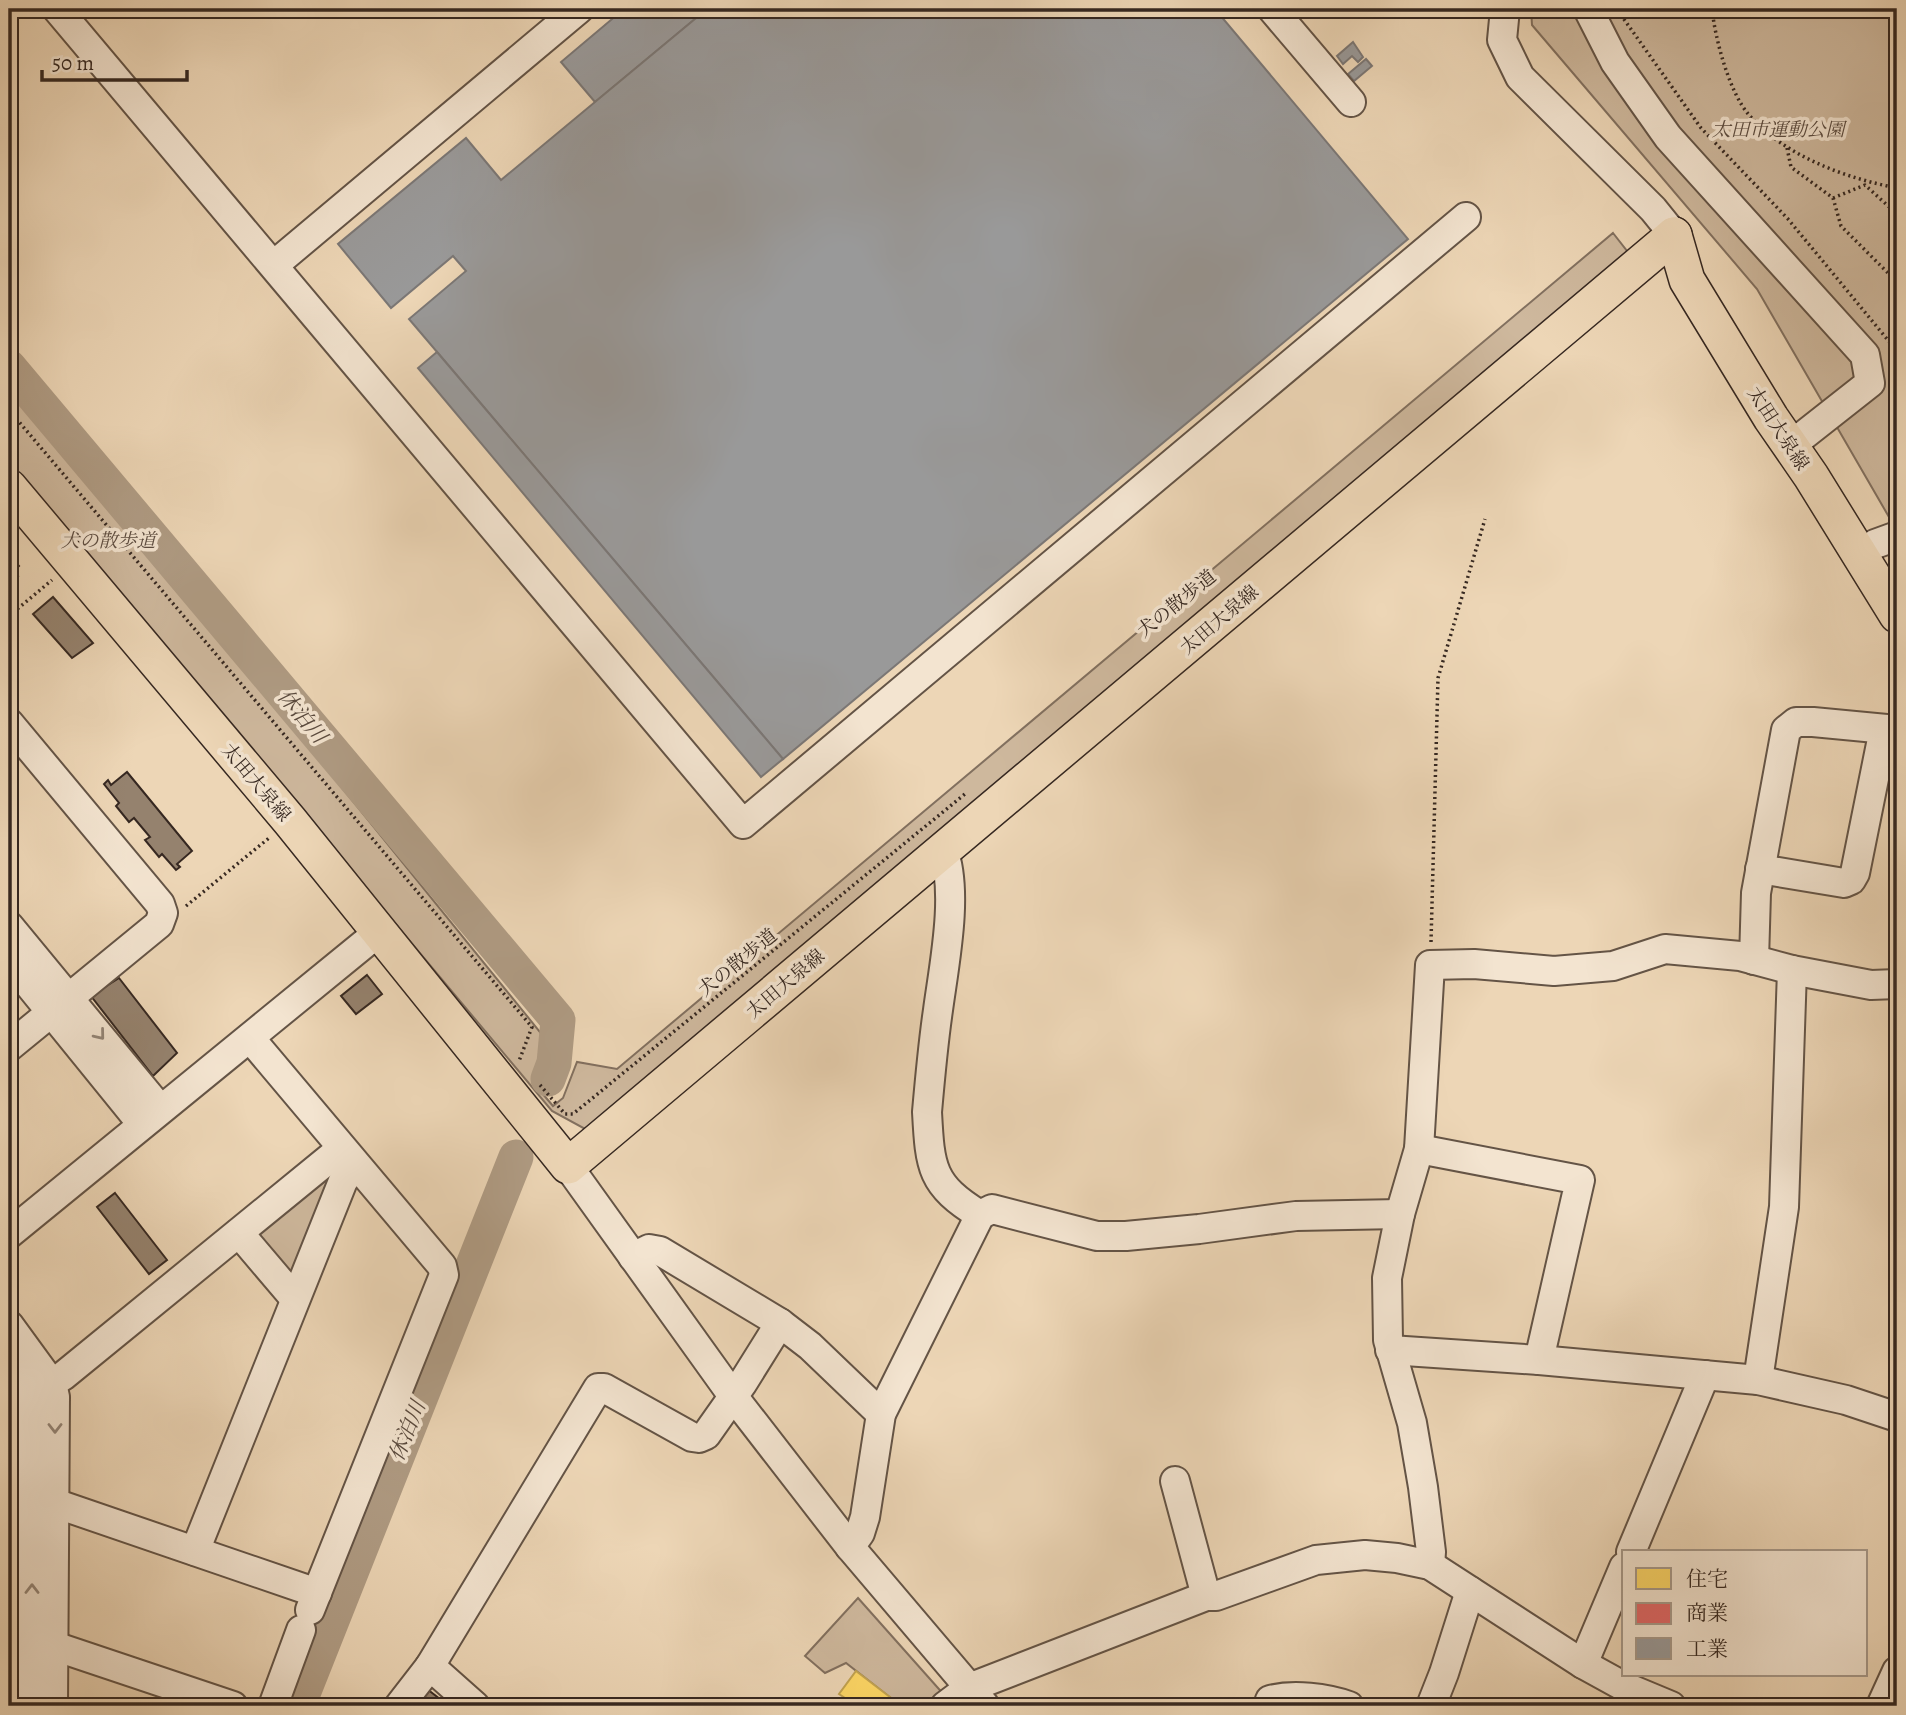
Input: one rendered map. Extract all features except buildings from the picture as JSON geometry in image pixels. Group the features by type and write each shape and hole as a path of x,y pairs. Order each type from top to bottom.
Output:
{"main road":[{"name":"太田大泉線","path":"9,488 380,931 568,1166 1674,235 1706,268 1799,439 1877,545 1897,579"},
{"name":"太田大泉線","path":"1877,545 1897,615"}],"street":[{"path":"57,9 743,824 1466,217"},
{"path":"274,265 579,9"},
{"path":"1272,9 1351,102"},
{"path":"1505,9 1502,40 1520,77 1653,209 1674,235"},
{"path":"1588,9 1615,62 1668,137 1865,355 1870,383 1799,439"},
{"path":"1754,960 1756,893 1760,869 1786,730 1796,722 1890,729 1855,873 1851,880 1844,883 1760,869"},
{"path":"9,723 160,904 162,917 159,925 9,1047"},
{"path":"943,850 948,863 950,883 947,938 927,1112 928,1140 933,1167 943,1185 956,1200 980,1215"},
{"path":"9,926 62,1005 151,1116"},
{"path":"9,1234 380,931"},
{"path":"1430,1565 1425,1500 1412,1423 1388,1340 1387,1278 1400,1214 1419,1149 1430,965 1474,964 1554,971 1613,966 1665,948 1740,956 1791,970 1871,985 1897,984"},
{"path":"9,960 62,1005"},
{"path":"1758,1380 1784,1207 1791,970"},
{"path":"250,1038 442,1266 444,1275 273,1706"},
{"path":"1419,1149 1580,1180 1539,1360"},
{"path":"42,1390 239,1233 348,1157"},
{"path":"195,1551 343,1181 348,1157"},
{"path":"568,1166 733,1396 849,1546 977,1697"},
{"path":"849,1546 860,1533 865,1517 881,1414 980,1215 992,1209 1097,1236 1126,1236 1296,1216 1400,1214"},
{"path":"239,1233 295,1299"},
{"path":"633,1257 649,1249 660,1251 780,1323 810,1346 881,1414"},
{"path":"399,1706 430,1665 598,1388 604,1388 692,1437 699,1438 706,1435 780,1323"},
{"path":"9,1325 42,1390"},
{"path":"1390,1350 1539,1360 1758,1380 1846,1400 1897,1417"},
{"path":"9,1365 24,1383 55,1397 32,1505 43,1644 53,1706"},
{"path":"1631,1550 1705,1375"},
{"path":"1175,1481 1206,1596"},
{"path":"32,1505 195,1551 309,1611"},
{"path":"945,1706 977,1697 1206,1596 1216,1596 1316,1560 1365,1555 1430,1565 1583,1664 1644,1696 1671,1706"},
{"path":"1583,1664 1622,1572"},
{"path":"1431,1706 1470,1591"},
{"path":"43,1644 217,1704"},
{"path":"32,1706 43,1644"},
{"path":"430,1665 475,1706"},
{"path":"1881,1706 1896,1677"},
{"path":"1268,1706 1270,1700 1281,1697 1333,1701 1349,1706"}],"path":[{"path":"1622,9 1621,15 1701,128 1788,219 1897,351"},
{"path":"1712,9 1714,27 1729,79 1748,114 1787,147 1839,172 1897,188"},
{"path":"1787,147 1791,167 1833,198 1841,226 1897,282"},
{"path":"1833,198 1865,186 1897,214"},
{"path":"9,411 532,1027 519,1062"},
{"path":"1430,965 1438,678 1486,519"},
{"path":"9,616 55,578"},
{"name":"犬の散歩道","path":"537,1082 565,1114 573,1114 974,787"},
{"path":"162,917 181,910 274,834"}],"green space":[{"name":"太田市運動公園","path":"1531,9 1897,9 1897,515 1889,517 1757,289 1532,25"},
{"name":"犬の散歩道","path":"1613,233 1631,256 587,1130 552,1111 9,462 9,384 125,520 544,1037 543,1059 536,1086 553,1106 563,1098 577,1062 617,1069"},
{"path":"333,1167 337,1171 289,1279 255,1239 257,1231"},
{"path":"858,1598 946,1697 936,1706 901,1706 846,1663 825,1673 805,1656"}],"waterway":[{"name":"休泊川","path":"9,367 558,1020 554,1063 548,1079"},
{"name":"休泊川","path":"298,1706 516,1157"}]}
